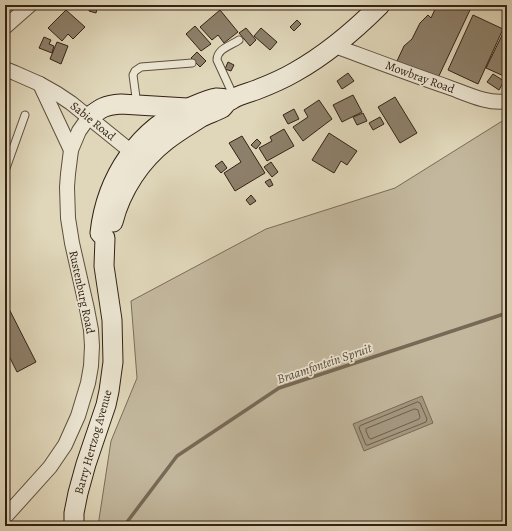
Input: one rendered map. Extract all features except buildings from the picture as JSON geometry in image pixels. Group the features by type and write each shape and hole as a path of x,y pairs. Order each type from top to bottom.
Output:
{"main road":[{"name":"Barry Hertzog Avenue","path":"74,526 74,514 78,493 86,464 106,406 112,369 113,336 104,266 105,238 100,233 106,201 115,180 138,157 155,150 168,139 200,118 222,107 232,99 259,89 296,72 335,46 380,5"},
{"name":"Barry Hertzog Avenue","path":"138,157 145,138 166,120 187,108 217,98 232,99"},
{"path":"89,117 106,106 121,104 187,108"}],"street":[{"path":"5,27 30,5"},
{"name":"Mowbray Road","path":"335,46 415,76 475,96 491,101 507,101"},
{"name":"Sabie Road","path":"5,69 40,84 56,93 89,117 138,157"},
{"name":"Sabie Road","path":"40,84 72,150"},
{"name":"Rustenburg Road","path":"5,517 50,467 65,445 78,416 88,383 91,366 91,330 68,218 68,174 72,150 79,131 89,117"}],"lane":[{"path":"232,99 217,60 217,55 220,51 239,40"},
{"path":"137,105 133,75 135,71 141,67 192,63"},
{"path":"5,171 25,115"}],"shaded area":[{"path":"507,118 507,526 98,526 111,441 137,378 131,301 266,229 395,188"}],"water":[{"path":"422,396 433,423 364,451 353,424"}],"waterway":[{"name":"Braamfontein Spruit","path":"124,526 177,456 279,388 507,313"}]}
